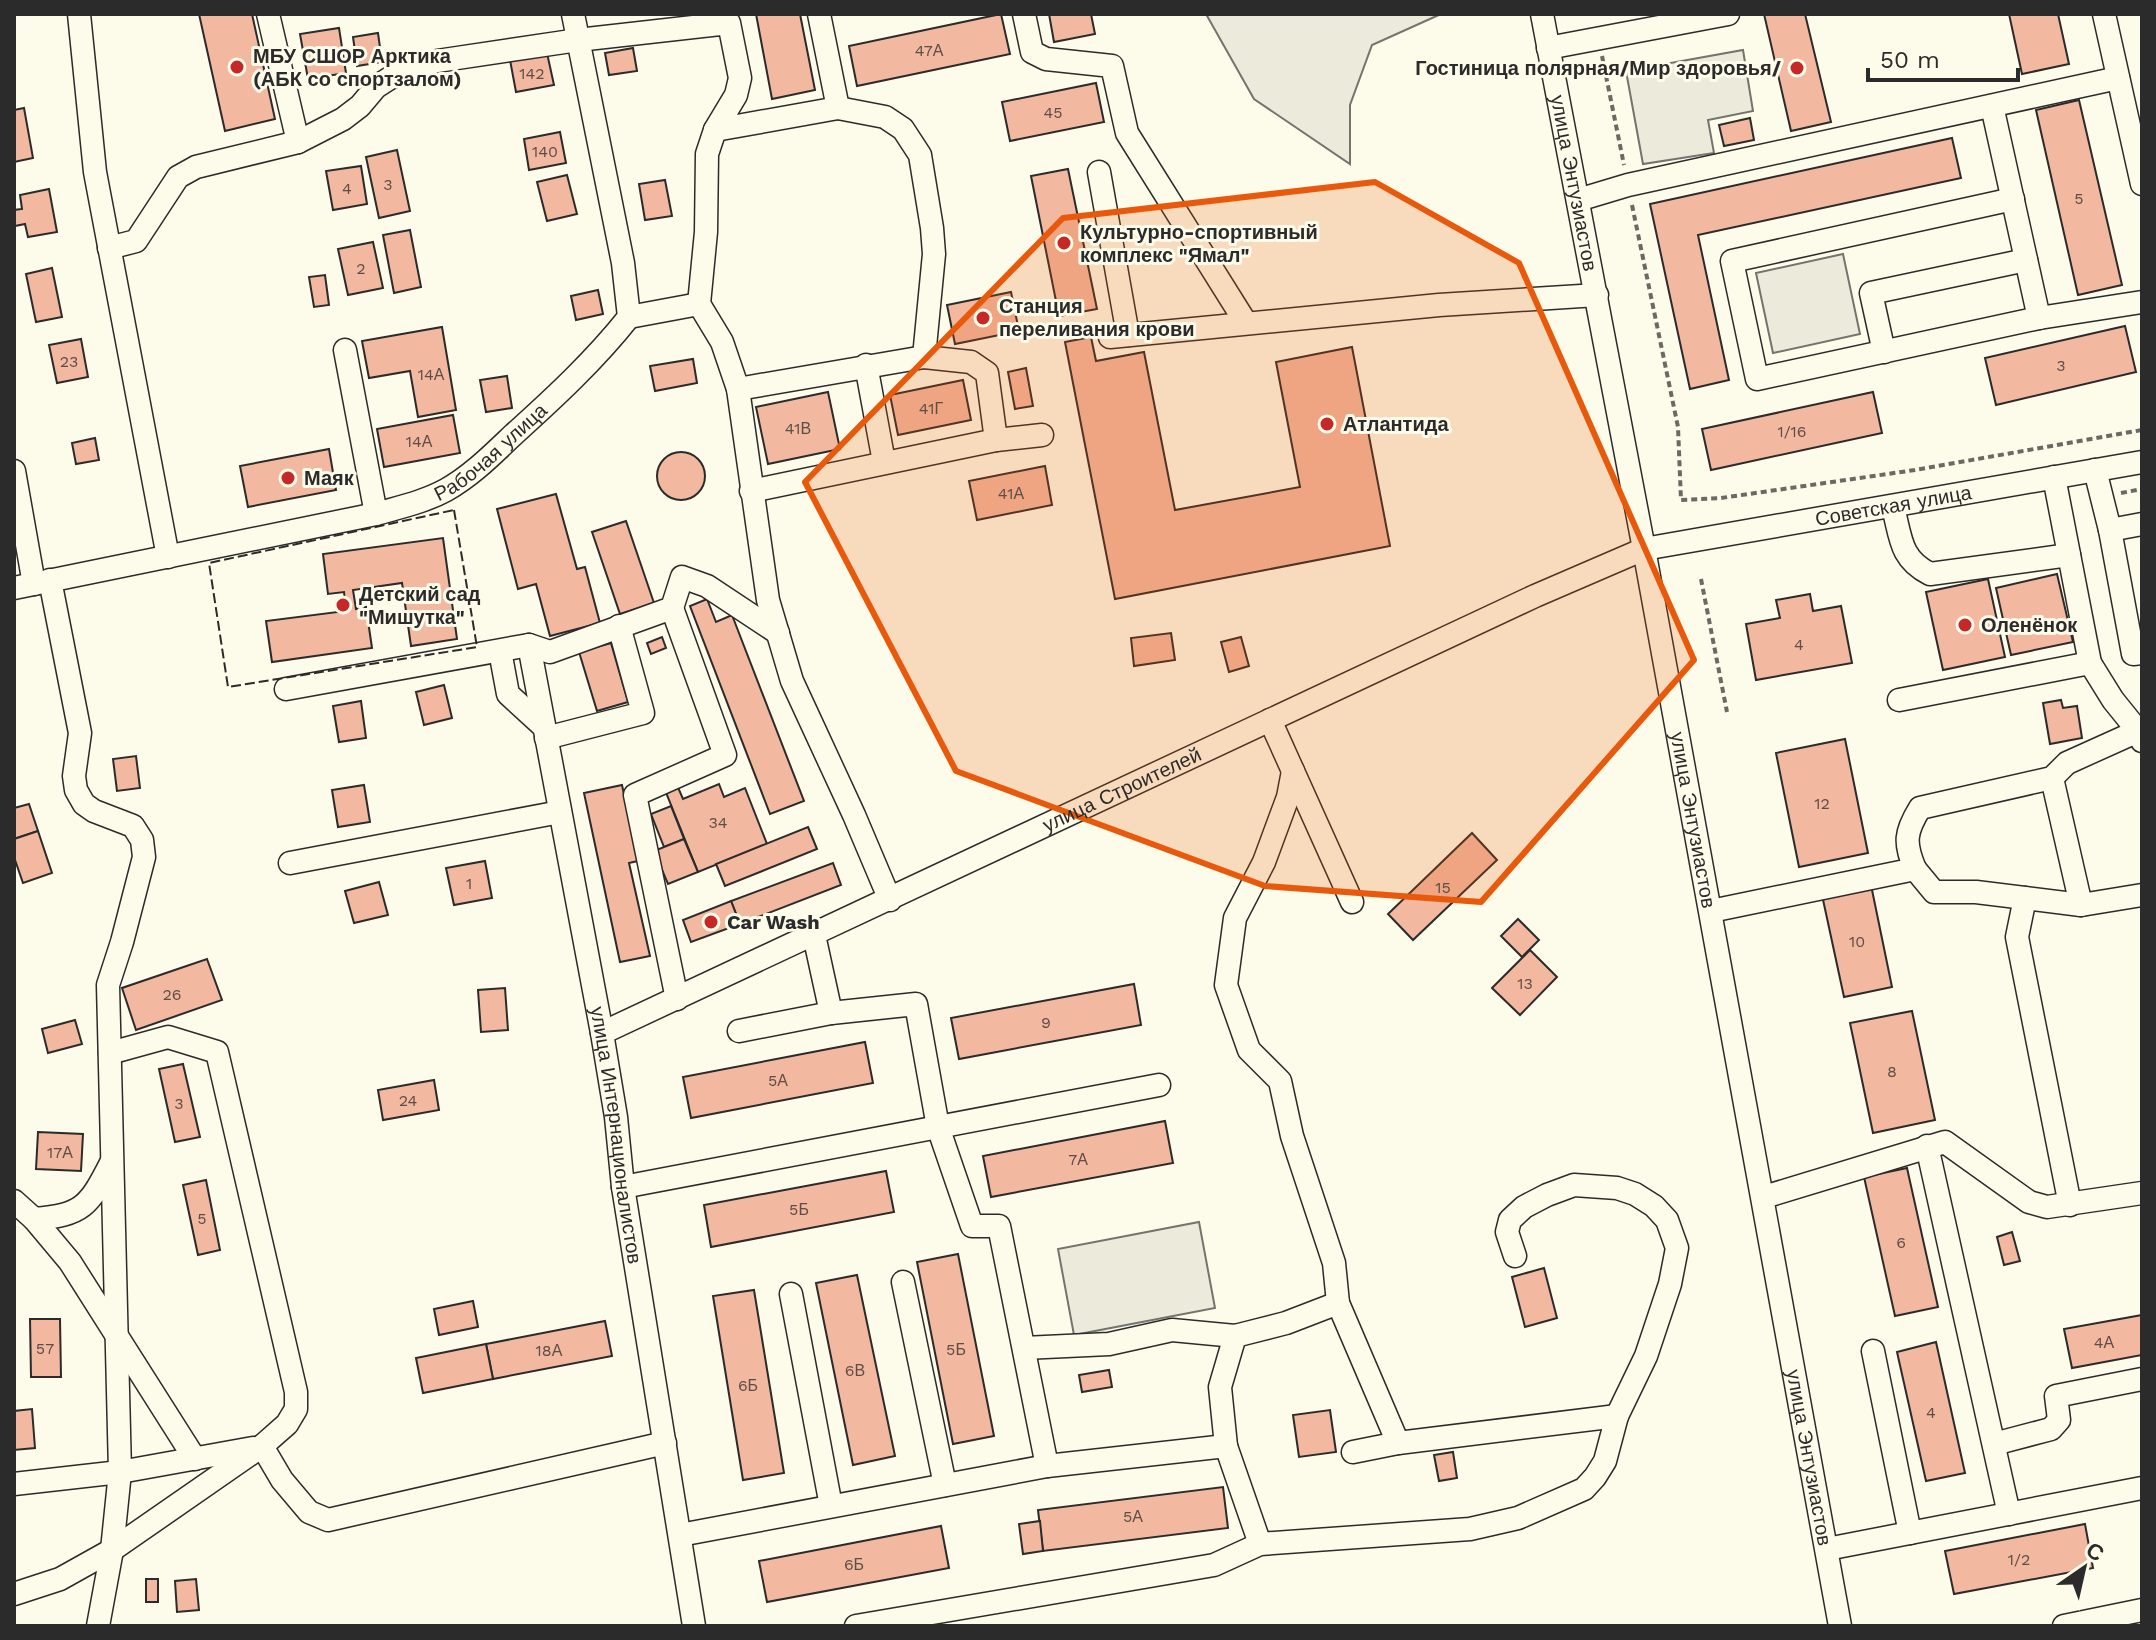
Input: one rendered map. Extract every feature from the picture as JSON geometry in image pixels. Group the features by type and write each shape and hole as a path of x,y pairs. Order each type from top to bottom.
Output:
{"street":[{"path":"79,14 95,172 168,557"},
{"path":"268,14 298,142"},
{"path":"573,14 623,263 629,317 699,304"},
{"path":"819,14 838,108"},
{"path":"1024,14 1032,52 1046,59 1112,66 1127,133 1246,323"},
{"name":"улица Энтузиастов","path":"1542,14 1764,1197 1840,1626"},
{"path":"1548,48 1728,14"},
{"path":"2104,14 2118,78 2138,146 2142,184"},
{"path":"109,248 136,241 178,177 196,167 298,142 343,119 360,106 376,87 390,78 437,61 578,40 729,23 740,78 736,95 715,130 707,154 706,232 699,304 722,342 738,389 768,600 792,681 890,900"},
{"path":"1578,200 1628,185 2118,78"},
{"path":"1992,106 2039,318"},
{"path":"715,130 838,108 885,117 903,129 920,155 934,254 924,357"},
{"path":"1099,172 1119,336 1439,305 1597,295"},
{"path":"2013,199 1732,261 1757,379 2039,318 2142,302"},
{"path":"1884,352 1871,293 2026,260"},
{"name":"Рабочая улица","path":"33,584 376,514 422,501 447,490 470,475 552,400 612,339 629,317"},
{"path":"345,350 376,514"},
{"path":"738,389 924,357 971,362 987,373 996,440"},
{"path":"866,365 884,462"},
{"path":"751,491 996,440 1042,435"},
{"name":"Советская улица","path":"1644,549 2142,462"},
{"path":"2095,470 2110,530 2133,654 2142,653"},
{"path":"14,471 33,584 80,733 74,776 76,790 84,804 133,826 142,840 144,857 108,985 120,1472 112,1550 98,1626"},
{"path":"2054,477 2090,663 2140,736 2067,763 2052,778 1920,808 1908,827 1908,853 1915,869 1934,892 1976,892 2081,905 2142,895"},
{"path":"1893,507 1905,554 1915,567 1930,574 2069,555"},
{"path":"2110,530 2142,524"},
{"name":"улица Строителей","path":"602,1033 1547,590 1644,549"},
{"path":"677,999 635,795 725,755 672,608 682,577 707,586 778,633"},
{"path":"286,689 529,645 550,652 672,608"},
{"path":"500,651 508,694 545,733 643,713 619,626"},
{"name":"улица Интернационалистов","path":"529,645 602,1033 623,1187 694,1626"},
{"path":"1899,700 2090,663"},
{"path":"1270,720 1352,902"},
{"path":"1293,771 1288,797 1264,862 1235,918 1226,985 1249,1050 1280,1081 1292,1136 1334,1263 1338,1303 1398,1443"},
{"path":"2052,778 2081,905"},
{"path":"290,863 560,812"},
{"path":"1711,911 1915,869"},
{"path":"2025,898 2017,937 2070,1205"},
{"path":"814,935 831,1013"},
{"path":"739,1031 831,1013 916,1004 938,1127 972,1226 999,1226 1047,1466"},
{"path":"14,1594 60,1579 112,1550 262,1446 287,1424 296,1409 296,1392 217,1052 168,1037 110,1053"},
{"path":"623,1187 1159,1085"},
{"path":"1764,1197 1945,1142 2029,1202 2047,1207 2142,1193"},
{"path":"1927,1146 2009,1514"},
{"path":"34,1219 65,1216 79,1210 95,1194 114,1158"},
{"path":"856,1626 1214,1565 1260,1544 1470,1529 1518,1518 1584,1489 1605,1461 1617,1416 1646,1356 1670,1284 1677,1248 1667,1220 1654,1206 1635,1194 1617,1188 1574,1185 1524,1207 1510,1220 1507,1232 1515,1256"},
{"path":"14,1201 34,1219 70,1262 195,1459"},
{"path":"903,1282 945,1485"},
{"path":"791,1294 831,1506"},
{"path":"1024,1348 1109,1344 1172,1330 1235,1336 1286,1323 1338,1303"},
{"path":"1235,1336 1220,1387 1226,1446 1260,1544"},
{"path":"1873,1351 1910,1533"},
{"path":"1994,1444 2051,1429 2059,1420 2056,1396 2142,1379"},
{"path":"1353,1452 1398,1443 1617,1416"},
{"path":"262,1446 282,1480 309,1512 328,1520 665,1443"},
{"path":"14,1484 120,1472 262,1446"},
{"path":"680,1535 1047,1466 1226,1446"},
{"path":"1827,1549 2142,1488"},
{"path":"2064,1626 2142,1610"}],"path":[{"path":"1598,39 1678,427 1681,500 1721,498 1915,470 2142,430"},
{"path":"1701,579 1727,712"}],"highlighted area":[{"path":"1375,182 1519,263 1694,660 1481,902 1265,886 956,771 805,482 1063,218"}],"shaded area":[{"path":"1206,14 1441,14 1372,45 1350,105 1350,164 1254,99"},
{"path":"1743,50 1753,111 1708,120 1714,153 1643,164 1626,71"},
{"path":"1843,254 1860,334 1773,353 1756,273"},
{"path":"1199,1222 1215,1308 1074,1335 1058,1249"}],"building":[{"name":"МБУ СШОР Арктика (АБК со спортзалом)","path":"199,14 252,14 275,119 225,131"},
{"path":"756,14 800,14 815,90 772,99"},
{"path":"1001,14 1010,54 857,86 849,46"},
{"path":"1049,14 1091,14 1095,34 1054,42"},
{"name":"Гостиница полярная/Мир здоровья/","path":"1764,14 1805,14 1831,122 1791,131"},
{"path":"2009,14 2058,14 2069,64 2022,74"},
{"path":"339,28 346,73 308,79 300,34"},
{"path":"378,33 382,62 357,66 353,37"},
{"path":"633,48 637,71 609,75 605,53"},
{"path":"547,53 554,85 516,92 510,60"},
{"path":"1096,83 1104,122 1010,141 1002,102"},
{"path":"2079,100 2122,285 2078,295 2036,110"},
{"path":"24,108 33,158 14,162 14,110"},
{"path":"1750,118 1754,140 1724,146 1719,125"},
{"path":"560,132 566,163 529,170 524,139"},
{"path":"1952,138 1961,178 1698,235 1729,380 1690,389 1650,204"},
{"path":"397,150 410,211 379,218 366,157"},
{"path":"361,166 367,204 333,210 326,171"},
{"name":"Культурно-спортивный комплекс \"Ямал\"","path":"1068,169 1097,309 1059,316 1031,176"},
{"path":"567,175 577,214 547,221 537,182"},
{"path":"665,180 672,216 645,220 639,184"},
{"path":"49,189 57,232 28,237 25,224 15,226 14,210 22,209 20,195"},
{"path":"410,230 421,287 394,293 383,235"},
{"path":"373,242 383,288 348,295 338,249"},
{"path":"52,268 62,317 36,322 26,274"},
{"path":"325,275 329,305 314,307 309,277"},
{"path":"598,290 603,314 576,320 571,296"},
{"name":"Станция переливания крови","path":"1011,292 1019,331 955,344 947,305"},
{"path":"2125,326 2136,372 1996,405 1985,358"},
{"path":"442,327 456,410 418,417 410,371 369,378 362,341"},
{"name":"Атлантида","path":"1091,337 1096,361 1144,352 1175,510 1300,487 1276,362 1352,347 1390,546 1115,599 1065,342"},
{"path":"81,339 88,377 57,383 49,345"},
{"path":"693,359 697,383 655,391 650,366"},
{"path":"1026,368 1033,406 1015,409 1008,372"},
{"path":"507,376 512,408 486,412 480,380"},
{"path":"963,380 971,420 898,435 890,395"},
{"path":"828,392 840,449 768,464 756,407"},
{"path":"1873,392 1882,433 1711,470 1702,429"},
{"path":"453,415 460,453 384,467 377,429"},
{"path":"95,438 99,460 76,464 72,443"},
{"name":"Маяк","path":"329,449 336,490 248,507 240,466"},
{"path":"681,452 698,459 705,476 698,493 681,500 664,493 657,476 664,459"},
{"path":"1045,466 1052,505 977,520 969,481"},
{"path":"556,494 577,569 585,567 600,623 550,636 536,584 518,589 497,509"},
{"path":"626,521 654,603 620,614 592,532"},
{"path":"443,538 457,639 411,646 402,583 353,590 356,609 366,607 372,648 272,662 266,621 346,611 344,592 328,594 323,554"},
{"path":"2057,574 2073,642 2011,655 1996,588"},
{"name":"Оленёнок","path":"1988,579 2005,657 1943,670 1926,592"},
{"path":"1810,594 1813,611 1841,606 1852,663 1756,680 1746,624 1780,618 1776,600"},
{"path":"707,599 716,622 732,615 804,801 770,814 690,606"},
{"path":"1171,633 1175,660 1134,666 1131,638"},
{"path":"662,637 666,648 651,654 647,643"},
{"path":"1241,637 1249,666 1229,672 1221,642"},
{"path":"611,643 628,702 597,711 579,652"},
{"path":"444,685 452,718 424,725 416,692"},
{"path":"2061,700 2063,708 2077,706 2082,738 2050,744 2043,703"},
{"path":"361,701 366,738 339,742 333,706"},
{"path":"1845,739 1868,853 1799,867 1776,753"},
{"path":"136,756 140,788 117,791 113,759"},
{"path":"719,784 724,797 745,788 767,844 698,872 665,790 677,785 683,799"},
{"path":"364,785 370,822 338,827 332,790"},
{"path":"622,785 638,861 629,863 650,956 620,962 584,793"},
{"path":"29,804 38,831 14,839 14,808"},
{"path":"671,806 684,839 664,847 651,814"},
{"path":"808,827 817,849 725,886 716,864"},
{"path":"38,831 52,873 23,883 14,857 14,839"},
{"path":"1472,833 1497,860 1413,940 1388,914"},
{"path":"684,839 698,872 668,884 654,851"},
{"path":"485,861 492,898 454,905 446,868"},
{"path":"833,863 841,885 740,924 731,901"},
{"path":"379,882 388,915 354,923 345,891"},
{"path":"1871,885 1892,987 1844,997 1822,895"},
{"name":"Car Wash","path":"731,901 740,924 691,942 683,920"},
{"path":"1518,919 1539,940 1522,957 1501,936"},
{"path":"1530,950 1557,977 1520,1015 1492,988"},
{"path":"207,959 222,1000 136,1030 122,988"},
{"path":"1134,984 1141,1025 959,1059 951,1018"},
{"path":"505,988 508,1030 481,1032 478,990"},
{"path":"1912,1011 1935,1120 1873,1133 1850,1023"},
{"path":"75,1020 82,1044 48,1053 42,1029"},
{"path":"865,1042 873,1083 691,1118 683,1077"},
{"path":"183,1064 200,1137 175,1142 159,1069"},
{"path":"434,1080 439,1110 383,1120 378,1090"},
{"path":"1165,1121 1173,1163 991,1197 983,1156"},
{"path":"38,1132 83,1134 81,1171 36,1169"},
{"path":"1907,1168 1938,1307 1895,1316 1864,1177"},
{"path":"886,1171 894,1212 711,1247 704,1205"},
{"path":"206,1180 220,1250 198,1255 183,1185"},
{"path":"2012,1232 2020,1261 2004,1265 1997,1237"},
{"path":"958,1254 994,1436 953,1444 917,1262"},
{"path":"1544,1268 1557,1318 1525,1327 1512,1277"},
{"path":"857,1275 895,1456 853,1465 816,1283"},
{"path":"754,1290 784,1473 743,1480 713,1296"},
{"path":"473,1301 478,1327 439,1335 434,1309"},
{"path":"2142,1315 2142,1355 2072,1368 2064,1329"},
{"path":"30,1319 60,1319 61,1377 31,1377"},
{"path":"605,1321 612,1356 493,1379 486,1344"},
{"path":"1936,1342 1965,1473 1926,1481 1897,1352"},
{"path":"486,1344 493,1379 423,1393 416,1358"},
{"path":"1109,1370 1112,1387 1082,1392 1079,1375"},
{"path":"32,1409 35,1448 14,1450 14,1411"},
{"path":"1330,1410 1336,1452 1299,1457 1293,1415"},
{"path":"1453,1452 1457,1478 1439,1481 1434,1455"},
{"path":"1223,1487 1228,1528 1043,1551 1038,1510"},
{"path":"1040,1521 1043,1551 1023,1554 1019,1524"},
{"path":"2085,1524 2093,1568 1954,1594 1945,1551"},
{"path":"941,1526 949,1568 767,1602 759,1561"},
{"path":"146,1579 158,1579 158,1602 146,1602"},
{"path":"196,1579 199,1610 177,1612 175,1581"}],"fence":[{"path":"454,510 477,647 228,687 209,563 454,510"}],"place":[{"name":"МБУ СШОР Арктика (АБК со спортзалом)","path":"237,67"},
{"name":"Гостиница полярная/Мир здоровья/","path":"1797,68"},
{"name":"Культурно-спортивный комплекс \"Ямал\"","path":"1064,243"},
{"name":"Станция переливания крови","path":"983,318"},
{"name":"Атлантида","path":"1327,424"},
{"name":"Маяк","path":"288,478"},
{"name":"Детский сад \"Мишутка\"","path":"343,605"},
{"name":"Оленёнок","path":"1965,625"},
{"name":"Car Wash","path":"711,922"}]}
